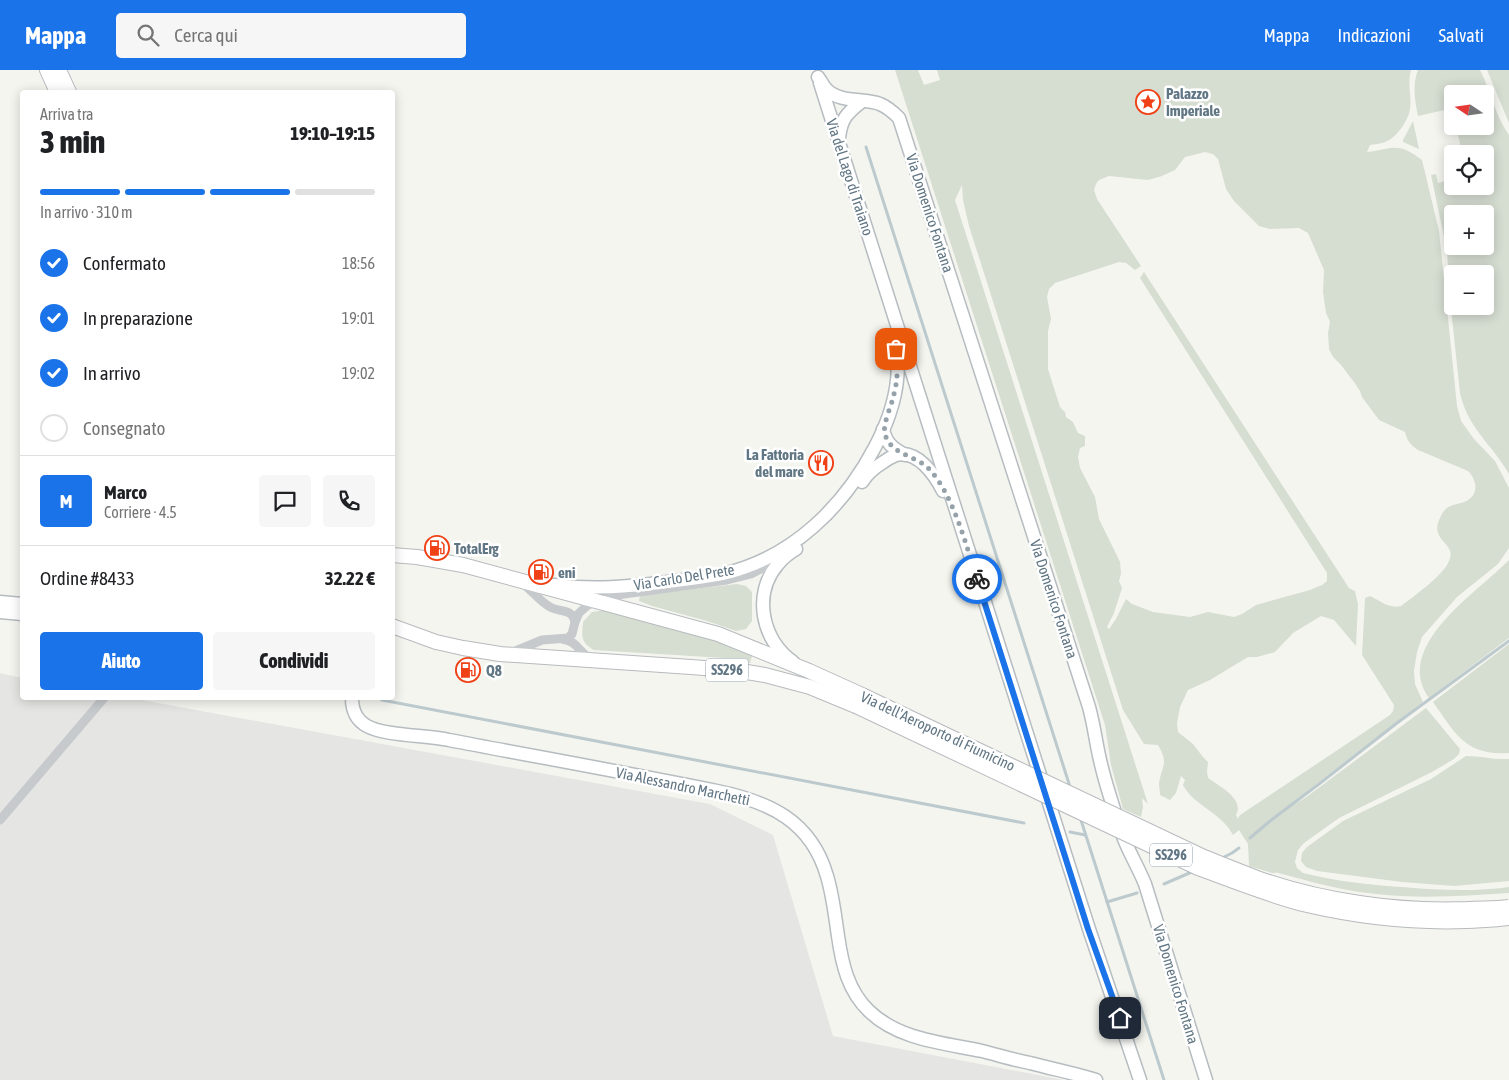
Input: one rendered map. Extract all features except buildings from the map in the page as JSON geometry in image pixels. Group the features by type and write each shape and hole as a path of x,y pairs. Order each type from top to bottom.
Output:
{"main road":[{"path":"47,70 56,90"},
{"path":"59,70 68,90"},
{"name":"Via dell'Aeroporto di Fiumicino","path":"395,555 463,565 718,634 808,671 859,701 1198,868 1256,890 1307,904 1362,915 1422,921 1509,918"},
{"name":"Via dell'Aeroporto di Fiumicino","path":"395,627 436,642 500,654 765,675 859,701 1204,857 1258,878 1306,892 1352,902 1447,910 1509,907"}],"street":[{"path":"817,73 827,90 834,95 861,102"},
{"name":"Via del Lago di Traiano","path":"817,73 889,304"},
{"path":"838,141 843,120 848,112 861,102"},
{"name":"Via Domenico Fontana","path":"861,102 880,104 891,110 899,118 1089,707 1100,762 1124,840 1145,884 1206,1080"},
{"path":"889,304 1088,929 1140,1080"},
{"name":"Via Carlo Del Prete","path":"506,577 566,586 621,588 726,573 765,559 794,541 820,522 840,500 863,468 884,429 895,392 898,367 889,315 889,304"},
{"path":"884,429 886,439 893,448 917,459 929,470 940,484 957,516"},
{"name":"Via Carlo Del Prete","path":"601,602 624,594 727,580 751,574 768,566 810,538 836,515 870,472 896,455 904,454"},
{"path":"788,554 777,564 770,576 764,598 764,614 768,630 776,646 788,658 808,671"},
{"path":"506,577 524,585 551,608 571,613 575,622"},
{"path":"0,602 20,604"},
{"path":"500,654 521,649 542,640 570,636 575,622 584,608 601,602"},
{"path":"0,612 20,614"},
{"path":"561,638 574,642 588,658 595,661"},
{"path":"0,820 102,700"},
{"name":"Via Alessandro Marchetti","path":"352,700 353,710 357,718 363,724 375,729 442,738 703,788 746,798 774,809 790,819 805,833 820,857 830,886 844,971 852,989 870,1012 886,1024 911,1035 1096,1080"}],"shaded area":[{"path":"895,70 918,70 924,85 940,80 937,70 1411,70 1409,81 1410,109 1406,121 1392,138 1379,144 1370,145 1367,152 1400,148 1407,150 1422,160 1439,231 1444,280 1444,315 1448,315 1457,406 1461,421 1474,439 1495,461 1509,488 1509,548 1498,564 1457,597 1422,637 1414,671 1415,684 1423,702 1297,799 1290,807 1305,798 1426,708 1460,749 1459,754 1432,772 1339,818 1304,843 1298,850 1295,862 1297,868 1303,873 1352,882 1442,890 1482,890 1509,887 1509,893 1393,896 1350,891 1275,872 1272,873 1249,866 1248,844 1239,830 1233,835 1222,821 1193,798 1183,785 1185,780 1181,776 1176,793 1170,800 1160,795 1159,783 1164,764 1163,756 1158,745 1144,744 1123,710 969,226 963,200 962,185 955,200 1148,804 1142,798 1141,817 1123,809 1111,765 1105,725","holes":["1205,152 1213,154 1218,159 1226,189 1234,201 1259,226 1270,229 1299,228 1308,233 1324,270 1323,292 1326,313 1330,322 1328,333 1329,349 1379,420 1405,432 1409,442 1418,450 1468,471 1475,484 1472,496 1464,502 1447,508 1442,513 1437,525 1440,536 1451,553 1448,564 1437,577 1401,606 1389,605 1370,596 1365,598 1362,655 1394,705 1393,711 1390,715 1246,811 1238,819 1236,815 1238,809 1234,798 1208,778 1208,762 1193,744 1178,732 1177,723 1180,707 1188,690 1210,680 1248,657 1257,657 1275,652 1293,633 1321,616 1334,620 1356,646 1358,604 1355,591 1349,588 1144,272 1140,278 1327,573 1327,581 1310,590 1256,605 1234,617 1208,612 1190,617 1153,612 1132,604 1126,599 1109,629 1107,627 1114,613 1122,588 1119,581 1121,574 1120,562 1099,519 1095,497 1080,468 1078,457 1080,448 1085,446 1085,436 1078,433 1073,422 1066,417 1065,412 1060,407 1048,369 1048,331 1051,319 1047,297 1049,289 1055,283 1119,262 1126,263 1135,270 1141,266 1097,199 1094,190 1099,180 1109,176 1148,180 1175,170 1185,157"]},
{"path":"1418,70 1480,70 1487,85 1444,85 1444,110 1418,116 1415,81"},
{"path":"1487,70 1509,70 1509,123 1494,85"},
{"path":"1494,104 1509,135 1509,474 1475,427 1464,406 1460,393 1452,315 1494,315 1494,265 1448,265 1447,255 1494,255 1494,205 1444,205 1444,237 1431,175 1436,174 1438,183 1444,181 1444,195 1494,195 1494,145 1461,145 1458,135 1494,135"},
{"path":"1413,121 1419,149 1403,142"},
{"path":"1509,560 1509,638 1429,698 1421,678 1422,659 1430,640 1460,604"},
{"path":"737,584 746,586 752,592 752,621 746,629 736,631 639,601 640,595"},
{"path":"605,610 753,653 750,663 724,658 594,650 584,641 583,622 592,612"},
{"path":"1509,644 1509,753 1482,751 1471,746 1455,733 1433,702"},
{"path":"0,673 20,678 20,700 142,700 710,804 773,835 833,1036 1064,1080 0,1080"},
{"path":"1466,756 1509,759 1509,881 1454,886 1402,882 1317,871 1306,867 1301,861 1302,853 1307,847 1343,821 1431,779"}],"waterway":[{"path":"866,147 1071,790"},
{"path":"1250,838 1397,723 1509,641"},
{"path":"382,700 1024,823"},
{"path":"1080,817 1164,1080"},
{"path":"1070,832 1085,835"},
{"path":"1220,859 1239,848"},
{"path":"1164,884 1194,871"},
{"path":"1107,902 1137,893"}],"way so far":[{"path":"896,349 898,367 895,392 884,429 886,439 893,448 922,463 940,484 957,516 977,579"}],"place":[{"name":"Palazzo Imperiale","path":"1148,102"},
{"name":"La Fattoria del mare","path":"821,463"},
{"name":"TotalErg","path":"437,548"},
{"name":"eni","path":"541,572"},
{"name":"Q8","path":"468,670"}],"route":[{"path":"977,579 1088,929 1120,1018"}]}
